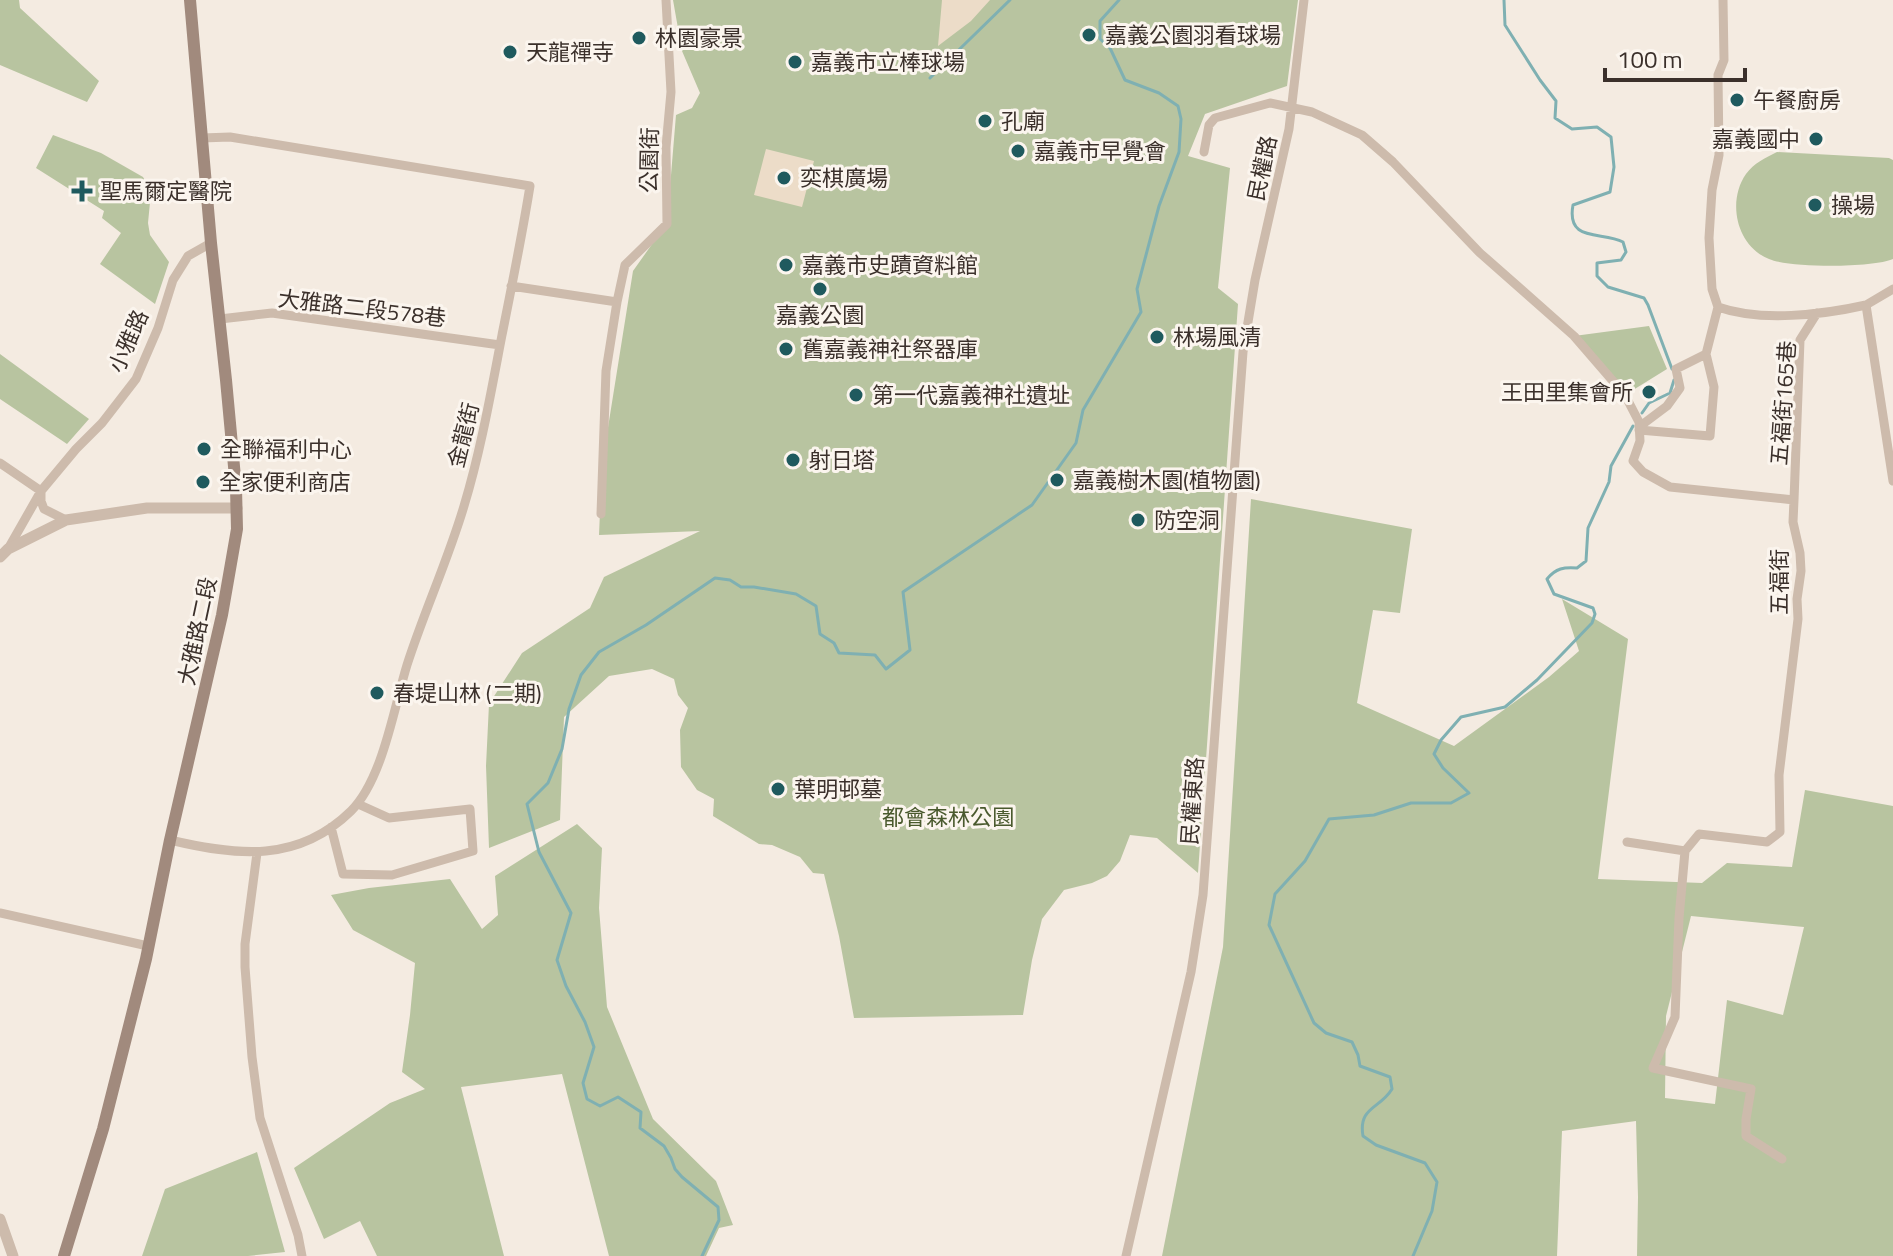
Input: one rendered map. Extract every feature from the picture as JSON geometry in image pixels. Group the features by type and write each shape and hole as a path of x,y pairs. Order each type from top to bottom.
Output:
{"main road":[{"name":"大雅路二段","path":"64,1256 103,1129 148,946 222,615 237,529 190,0"}],"street":[{"name":"公園街","path":"601,514 606,371 625,265 667,224 666,144 671,92 666,0"},
{"name":"民權路","path":"1245,341 1255,280 1289,129 1304,0"},
{"path":"1639,429 1710,436 1714,387 1706,354 1718,307 1712,289 1709,224 1719,155 1718,75 1724,60 1723,0"},
{"path":"1204,152 1209,125 1215,118 1270,103 1312,112 1362,135 1393,162 1480,253 1574,336 1625,395 1639,422 1640,441 1633,461 1643,472 1670,487 1794,500"},
{"name":"金龍街","path":"170,840 257,853 289,849 320,835 358,804 376,771 407,664 465,503 484,431 530,186 258,141 230,137 202,138"},
{"name":"小雅路","path":"4,553 41,491 102,423 136,379 158,328 173,280 188,256 211,243"},
{"path":"511,286 617,302"},
{"path":"1718,307 1747,315 1817,313 1866,305 1893,289"},
{"path":"1866,305 1893,481"},
{"name":"大雅路二段578巷","path":"220,319 272,313 500,345"},
{"name":"五福街165巷","path":"1794,500 1800,340 1817,313"},
{"name":"民權東路","path":"1126,1256 1191,972 1203,895 1245,341"},
{"path":"1639,429 1667,406 1680,388 1676,369 1706,354"},
{"path":"0,463 41,491 44,509 66,520"},
{"name":"五福街","path":"1685,851 1699,834 1767,842 1780,832 1779,775 1801,571 1793,522 1794,500"},
{"path":"4,553 66,520 147,508 237,508"},
{"path":"331,827 343,874 392,875 473,851 470,809 389,818 358,804"},
{"path":"1627,842 1685,851 1675,1017 1653,1068 1751,1089 1746,1136 1782,1159"},
{"path":"257,853 245,944 252,1057 260,1118 302,1256"},
{"path":"0,913 148,946"},
{"path":"0,1219 13,1256"}],"green space":[{"path":"0,0 19,0 20,8 99,81 87,102 0,65"},
{"name":"都會森林公園","path":"673,0 1298,0 1287,86 1205,114 1188,156 1230,168 1218,288 1238,304 1198,873 1157,838 1130,835 1120,861 1107,876 1064,890 1042,919 1023,1015 854,1018 824,874 813,873 800,857 772,845 759,844 713,816 714,799 697,790 681,767 680,730 688,708 678,695 674,679 652,669 609,676 564,717 560,820 489,848 486,766 489,704 522,653 590,608 604,577 700,531 599,535 602,465 633,271 667,223 676,115 692,108 700,93 682,51"},
{"path":"53,135 101,153 143,177 151,192 150,235 169,262 155,304 100,264 121,233 102,218 104,211 36,168"},
{"name":"操場","path":"1777,152 1893,160 1893,259 1868,264 1812,265 1779,262 1758,253 1742,234 1736,209 1737,197 1749,170"},
{"path":"1649,326 1667,369 1625,395 1574,336"},
{"path":"0,354 89,419 67,444 0,399"},
{"path":"1251,499 1412,529 1400,613 1373,610 1357,703 1454,746 1549,677 1579,651 1562,599 1628,639 1598,879 1702,883 1727,863 1792,867 1805,790 1893,806 1893,1256 1637,1256 1636,1121 1562,1131 1557,1256 1162,1256 1223,947","holes":["1691,916 1804,927 1783,1015 1727,1000 1715,1104 1665,1098 1666,1016"]},
{"path":"577,824 602,848 599,908 607,1007 653,1119 716,1181 733,1225 719,1228 706,1256 609,1256 562,1074 461,1087 504,1256 377,1256 360,1221 324,1239 294,1168 390,1103 425,1089 402,1072 415,963 353,930 331,895 450,879 482,929 498,915 495,876"},
{"path":"257,1152 285,1252 248,1256 142,1256 165,1189"}],"shaded area":[{"path":"942,0 990,0 971,21 938,46"},
{"name":"奕棋廣場","path":"766,149 814,161 802,207 754,195"}],"waterway":[{"path":"930,78 1010,0"},
{"path":"702,1256 719,1220 718,1207 682,1177 664,1146 640,1128 641,1112 618,1097 600,1106 587,1099 583,1083 594,1047 557,960 571,913 539,852 527,804 548,783 562,749 569,709 581,675 599,652 646,625 715,578 730,580 741,587 796,594 816,606 820,634 834,643 839,653 875,655 886,669 910,650 903,592 1032,505 1076,443 1083,410 1141,312 1137,289 1159,206 1179,152 1181,119 1178,106 1159,93 1125,80 1110,48 1100,39 1100,21 1119,0"},
{"path":"1504,0 1505,25 1556,101 1555,118 1572,129 1597,127 1611,137 1614,167 1610,192 1573,205 1572,217 1580,231 1623,242 1626,252 1621,260 1597,263 1597,276 1608,287 1644,298 1672,369"},
{"path":"1642,413 1649,403 1670,393 1674,380"},
{"path":"1413,1256 1432,1211 1437,1182 1425,1163 1376,1145 1363,1136 1362,1126 1367,1114 1392,1089 1390,1077 1360,1066 1352,1042 1326,1033 1314,1023 1269,925 1275,894 1305,861 1329,819 1374,815 1411,803 1451,803 1469,793 1443,768 1434,754 1441,740 1461,717 1505,707 1537,680 1592,623 1593,608 1554,594 1547,579 1557,570 1577,568 1586,561 1588,528 1609,482 1611,466 1633,426"}],"place":[{"name":"嘉義公園羽看球場","path":"1089,35"},
{"name":"林園豪景","path":"639,38"},
{"name":"天龍禪寺","path":"510,52"},
{"name":"嘉義市立棒球場","path":"795,62"},
{"name":"午餐廚房","path":"1737,100"},
{"name":"孔廟","path":"985,121"},
{"name":"嘉義國中","path":"1816,139"},
{"name":"嘉義市早覺會","path":"1018,151"},
{"name":"奕棋廣場","path":"784,178"},
{"name":"聖馬爾定醫院","path":"82,191"},
{"name":"操場","path":"1815,205"},
{"name":"嘉義市史蹟資料館","path":"786,265"},
{"name":"嘉義公園","path":"820,289"},
{"name":"林場風清","path":"1157,337"},
{"name":"舊嘉義神社祭器庫","path":"786,349"},
{"name":"王田里集會所","path":"1649,392"},
{"name":"第一代嘉義神社遺址","path":"856,395"},
{"name":"全聯福利中心","path":"204,449"},
{"name":"射日塔","path":"793,460"},
{"name":"嘉義樹木園(植物園)","path":"1057,480"},
{"name":"全家便利商店","path":"203,482"},
{"name":"防空洞","path":"1138,520"},
{"name":"春堤山林 (二期)","path":"377,693"},
{"name":"葉明邨墓","path":"778,789"}]}
